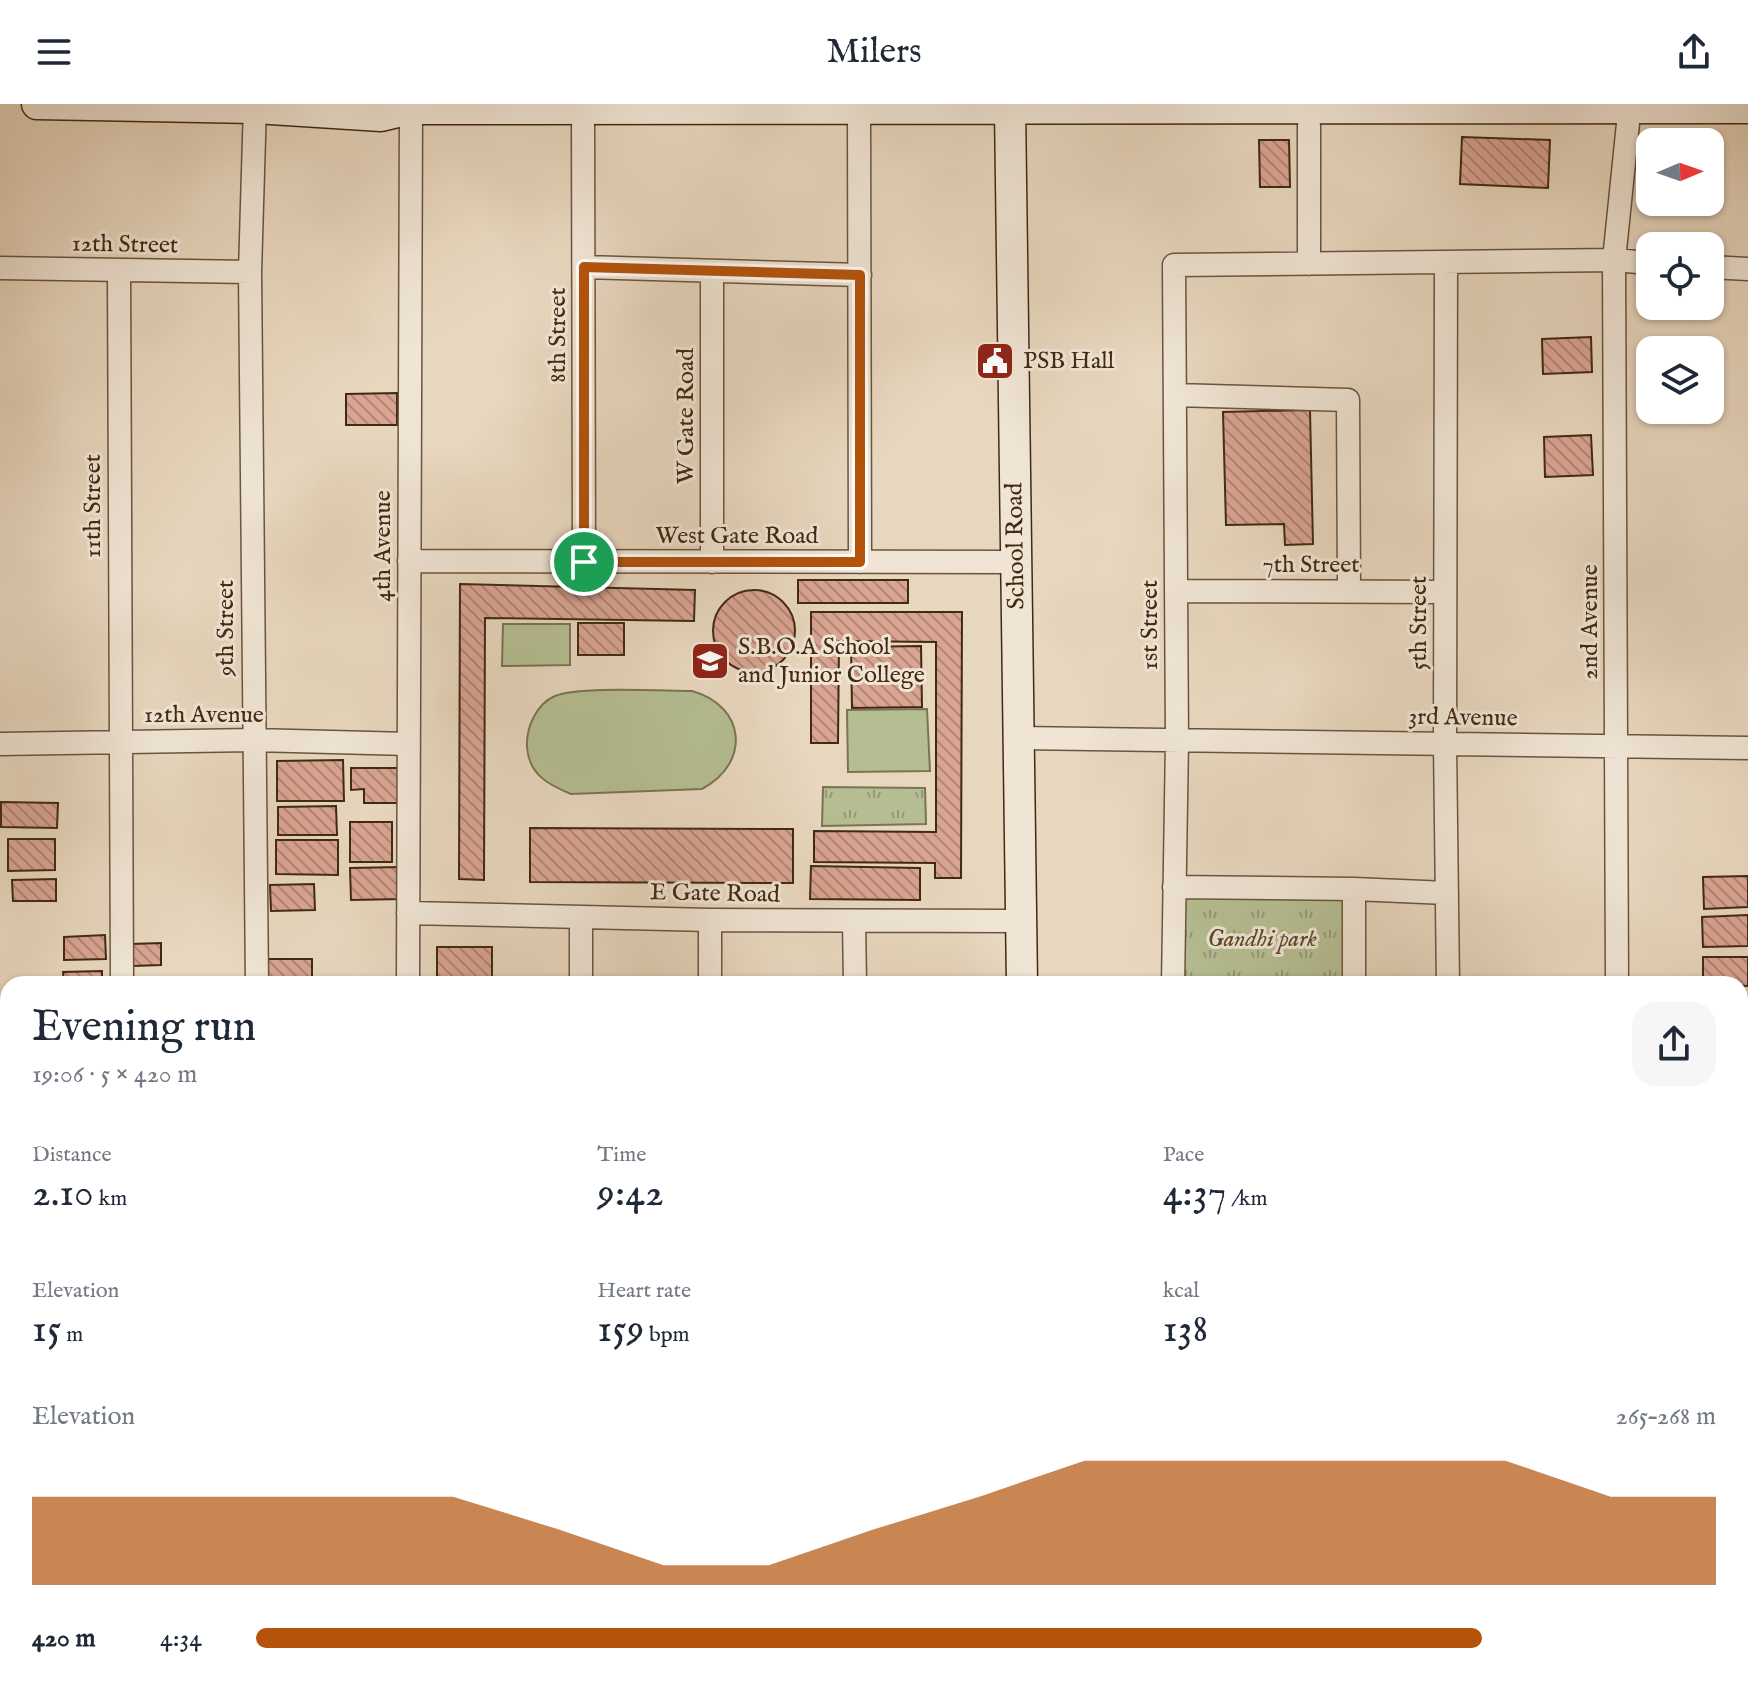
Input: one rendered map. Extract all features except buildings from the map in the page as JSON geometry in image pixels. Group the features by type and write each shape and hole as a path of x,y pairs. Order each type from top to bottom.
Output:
{"street":[{"path":"37,104 255,106 411,119 1010,117 1309,126 1748,108"},
{"name":"9th Street","path":"255,106 250,272 257,976"},
{"path":"860,118 915,106 1010,117 1134,106 1629,111 1748,122"},
{"name":"2nd Avenue","path":"1617,976 1614,260 1629,111"},
{"name":"School Road","path":"1010,117 1022,976"},
{"name":"8th Street","path":"583,118 584,562"},
{"path":"860,118 860,562"},
{"name":"4th Avenue","path":"408,976 411,119"},
{"path":"1309,126 1309,264 1636,262"},
{"name":"5th Street","path":"1446,262 1448,976"},
{"name":"1st Street","path":"1173,976 1177,741 1174,265 1309,264"},
{"path":"584,267 860,275"},
{"name":"12th Street","path":"0,268 250,272"},
{"path":"1724,268 1748,269"},
{"name":"11th Street","path":"119,271 122,976"},
{"name":"W Gate Road","path":"712,271 712,562"},
{"path":"1175,395 1348,400 1349,591"},
{"name":"West Gate Road","path":"409,561 1016,562"},
{"name":"7th Street","path":"1176,591 1445,592"},
{"name":"3rd Avenue","path":"1019,738 1748,748"},
{"name":"12th Avenue","path":"0,744 253,740 409,744"},
{"path":"1174,887 1447,893"},
{"path":"1354,889 1354,976"},
{"name":"E Gate Road","path":"408,913 710,920 1021,921"},
{"path":"581,918 581,976"},
{"path":"710,920 710,976"},
{"path":"854,921 855,976"}],"green space":[{"path":"503,624 570,624 570,665 502,666"},
{"path":"601,690 692,691 710,698 723,709 732,722 736,736 735,751 729,765 718,778 702,789 571,794 548,783 532,765 527,747 530,725 542,705 555,696"},
{"path":"927,709 930,771 848,772 847,710"},
{"path":"823,787 925,788 926,824 822,826"},
{"name":"Gandhi park","path":"1183,893 1345,894 1344,976 1180,976"}],"place":[{"name":"PSB Hall","path":"995,361"},
{"name":"S.B.O.A School and Junior College","path":"710,661"}],"route":[{"path":"584,267 860,275 860,562 584,562 584,267"}]}
